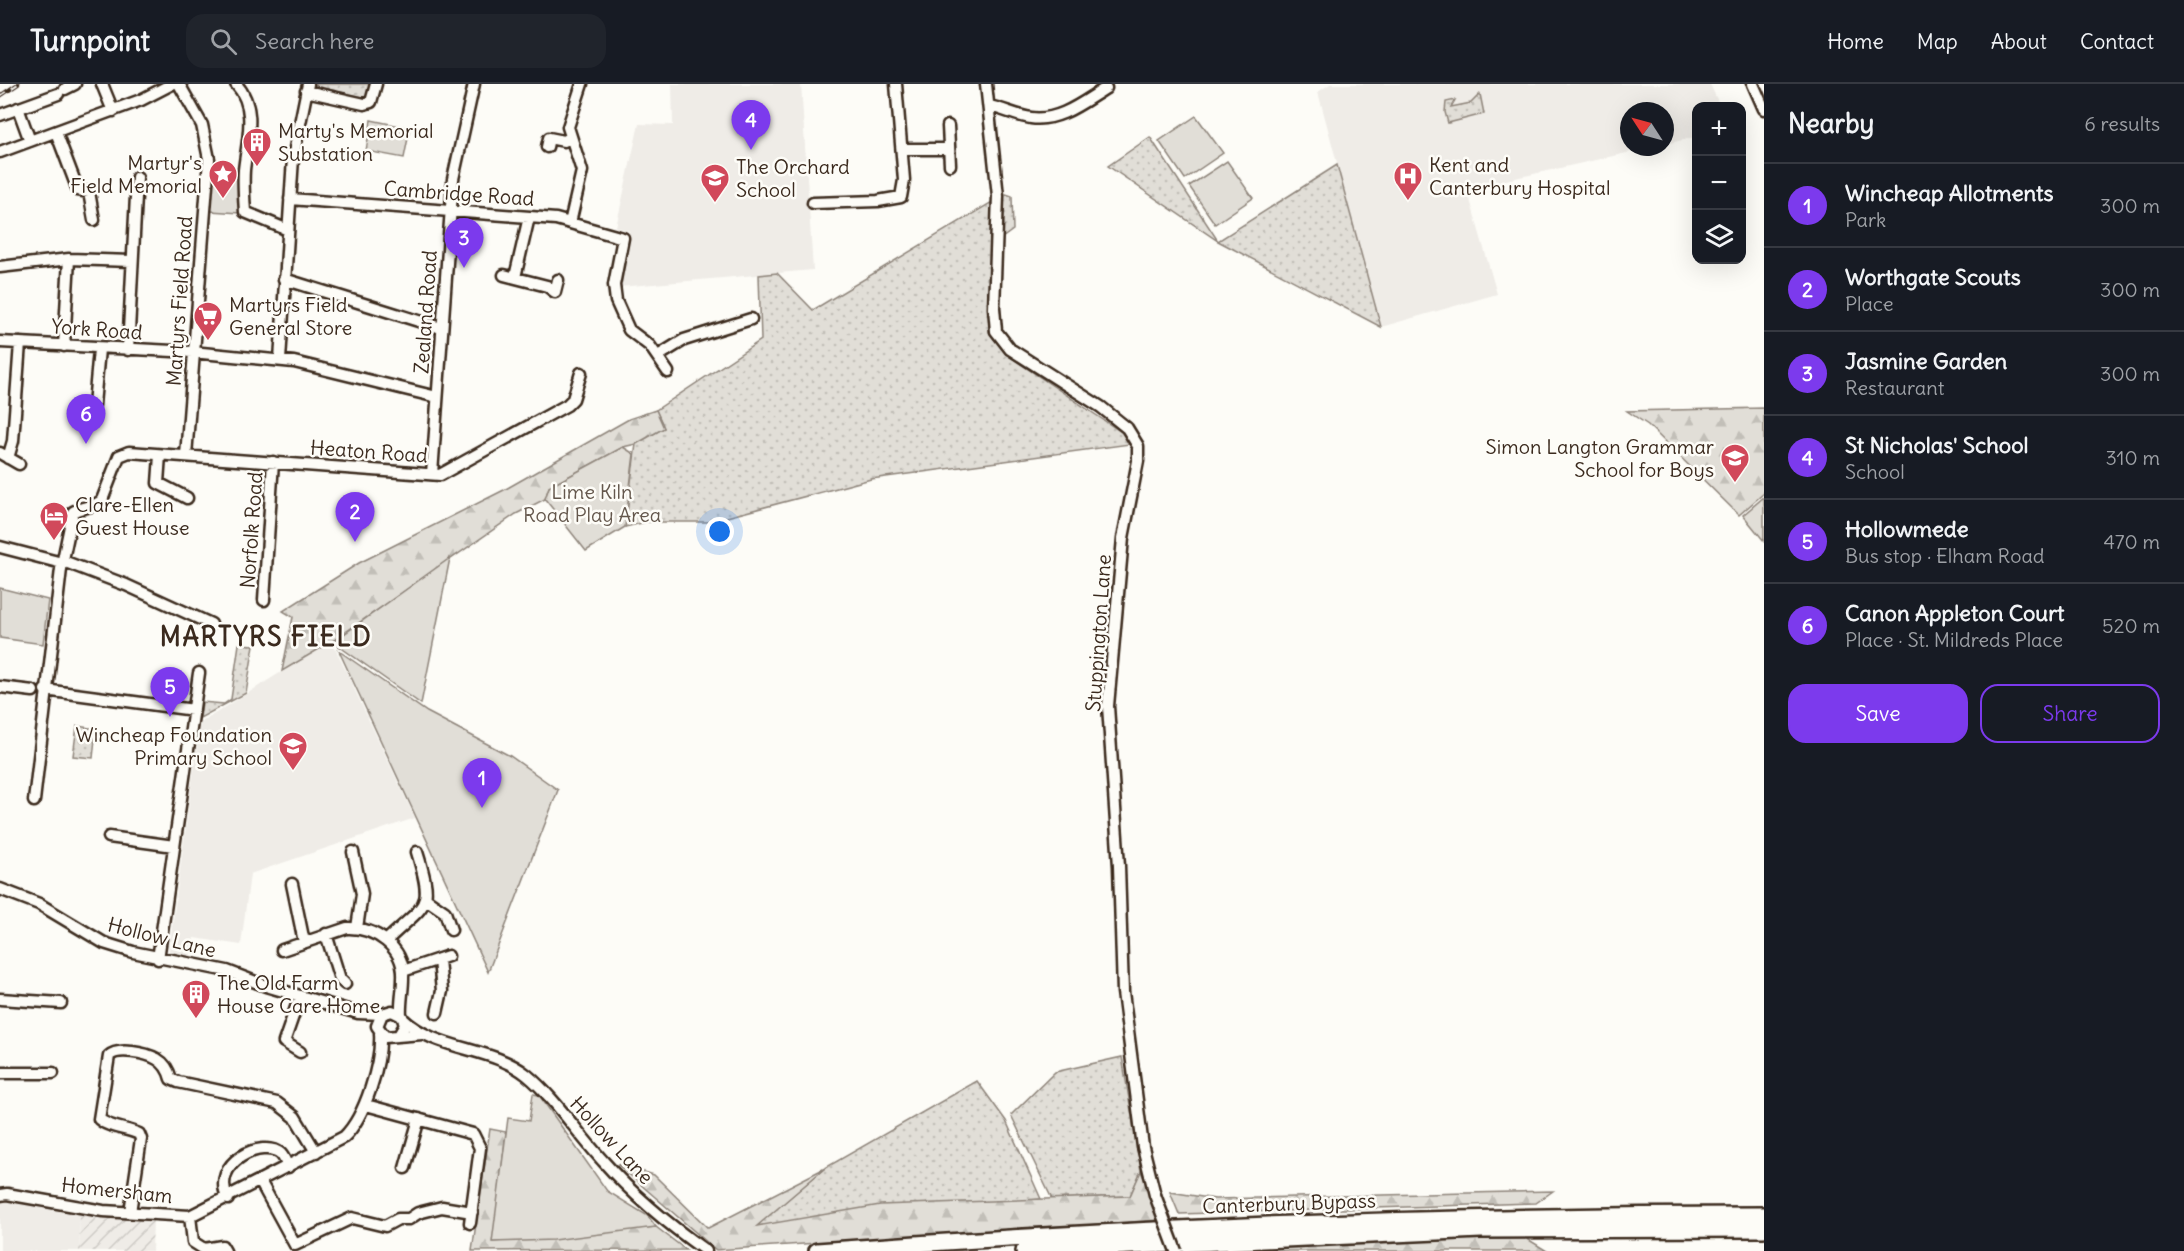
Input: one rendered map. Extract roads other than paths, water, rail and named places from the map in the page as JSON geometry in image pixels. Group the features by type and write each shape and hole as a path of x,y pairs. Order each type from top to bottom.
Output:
{"highway":[{"name":"Canterbury Bypass","path":"817,1251 1105,1232 1373,1220 1615,1215 1764,1215"},
{"name":"Canterbury Bypass","path":"1024,1251 1481,1230 1764,1229"}],"street":[{"path":"102,84 113,111"},
{"path":"0,152 113,111 172,84"},
{"name":"Martyrs Field Road","path":"179,84 202,125 208,150 186,456"},
{"path":"236,84 245,98 250,115 243,197 245,212 288,230"},
{"path":"280,360 293,158 307,88 364,104 371,102 376,84"},
{"name":"Zealand Road","path":"432,474 450,211 460,141 474,84"},
{"path":"570,223 582,171 568,127 582,84"},
{"path":"813,203 897,199 904,187 897,84"},
{"name":"Stuppington Lane","path":"986,84 998,202 994,322 1001,339 1010,349 1101,407 1127,428 1138,446 1138,461 1123,538 1108,706 1119,854 1123,992 1143,1148 1155,1195 1176,1251"},
{"path":"1753,84 1761,95 1764,110"},
{"path":"0,115 66,89"},
{"path":"989,106 1032,118 1043,118 1062,114 1102,94"},
{"path":"18,108 30,141"},
{"path":"948,126 950,165"},
{"path":"56,132 78,190 89,192 94,220"},
{"path":"546,147 549,138 564,141 570,138"},
{"path":"902,149 949,149"},
{"path":"128,350 138,177"},
{"name":"Cambridge Road","path":"290,199 529,217 570,223 623,238 614,296 629,330 650,346 658,356"},
{"path":"529,217 509,276 547,286 555,292 558,280"},
{"path":"0,267 69,259 132,261"},
{"path":"64,346 69,259"},
{"path":"284,279 441,328"},
{"path":"668,372 658,356 684,339 723,321 751,319"},
{"name":"York Road","path":"0,342 99,349 192,352 280,360 437,397"},
{"path":"19,464 4,456 13,441 20,344"},
{"path":"94,405 99,349"},
{"name":"Heaton Road","path":"62,562 73,512 83,506 96,505 102,500 119,456 129,452 432,474 448,473 567,405 573,399 582,373"},
{"path":"160,454 158,483 187,498"},
{"name":"Norfolk Road","path":"264,600 273,462"},
{"path":"0,547 62,562 126,585 211,624"},
{"path":"34,801 45,690 62,562"},
{"path":"158,959 199,673"},
{"path":"0,687 33,691"},
{"path":"45,690 194,710"},
{"path":"116,838 174,846"},
{"path":"352,852 362,894 357,927"},
{"path":"386,940 422,907 426,899 426,883 417,852"},
{"path":"292,885 304,942"},
{"name":"Hollow Lane","path":"0,889 39,904 104,943 158,959 227,971 358,1013 384,1013 402,1017 423,1034 483,1053 526,1073 604,1162 637,1195 706,1251"},
{"path":"426,899 445,912 451,930"},
{"path":"282,950 326,934 357,927 376,933 386,940 400,961 403,971 402,1017 404,1028 396,1037"},
{"path":"326,934 340,979 345,984"},
{"path":"403,971 444,958 442,991 437,1013"},
{"path":"379,1030 384,1013 394,1004 403,983"},
{"path":"300,996 284,1042 300,1052"},
{"path":"0,999 61,1003"},
{"name":"Hollow Lane","path":"358,1013 379,1030 396,1037 423,1034"},
{"name":"Homersham","path":"0,1195 130,1212 190,1216 344,1137 356,1123 366,1105 375,1069 379,1030"},
{"name":"Homersham","path":"375,1069 396,1037"},
{"path":"130,1212 140,1134 106,1124 99,1119 109,1056 112,1052 120,1051 156,1058 168,1071 171,1079 178,1082 277,1103 295,1117 316,1152"},
{"path":"0,1073 53,1073"},
{"path":"366,1105 473,1134 480,1148 470,1223"},
{"path":"405,1168 418,1119"},
{"path":"228,1198 222,1183 225,1173 246,1154 275,1151 281,1154 288,1167"},
{"path":"260,1181 296,1245 352,1218 385,1226 398,1219 409,1219 418,1213 442,1207 472,1212"},
{"path":"190,1216 193,1242"},
{"path":"182,1250 193,1242"},
{"path":"193,1242 204,1249 222,1246 225,1251"}],"railway":[{"path":"0,96 18,84"}],"place":[{"name":"St Nicholas' School","path":"751,150"},
{"name":"Marty's Memorial Substation","path":"257,168"},
{"name":"Martyr's Field Memorial","path":"223,200"},
{"name":"Kent and Canterbury Hospital","path":"1408,202"},
{"name":"The Orchard School","path":"715,204"},
{"name":"Jasmine Garden","path":"464,268"},
{"name":"Martyrs Field General Store","path":"208,342"},
{"name":"Canon Appleton Court","path":"86,444"},
{"name":"Simon Langton Grammar School for Boys","path":"1735,484"},
{"name":"Clare-Ellen Guest House","path":"54,542"},
{"name":"Worthgate Scouts","path":"355,542"},
{"name":"Hollowmede","path":"170,717"},
{"name":"Wincheap Foundation Primary School","path":"293,772"},
{"name":"Wincheap Allotments","path":"482,808"},
{"name":"The Old Farm House Care Home","path":"196,1020"}],"district":[{"name":"MARTYRS FIELD","path":"266,636"}],"park label":[{"name":"Lime Kiln Road Play Area","path":"592,502"}]}
